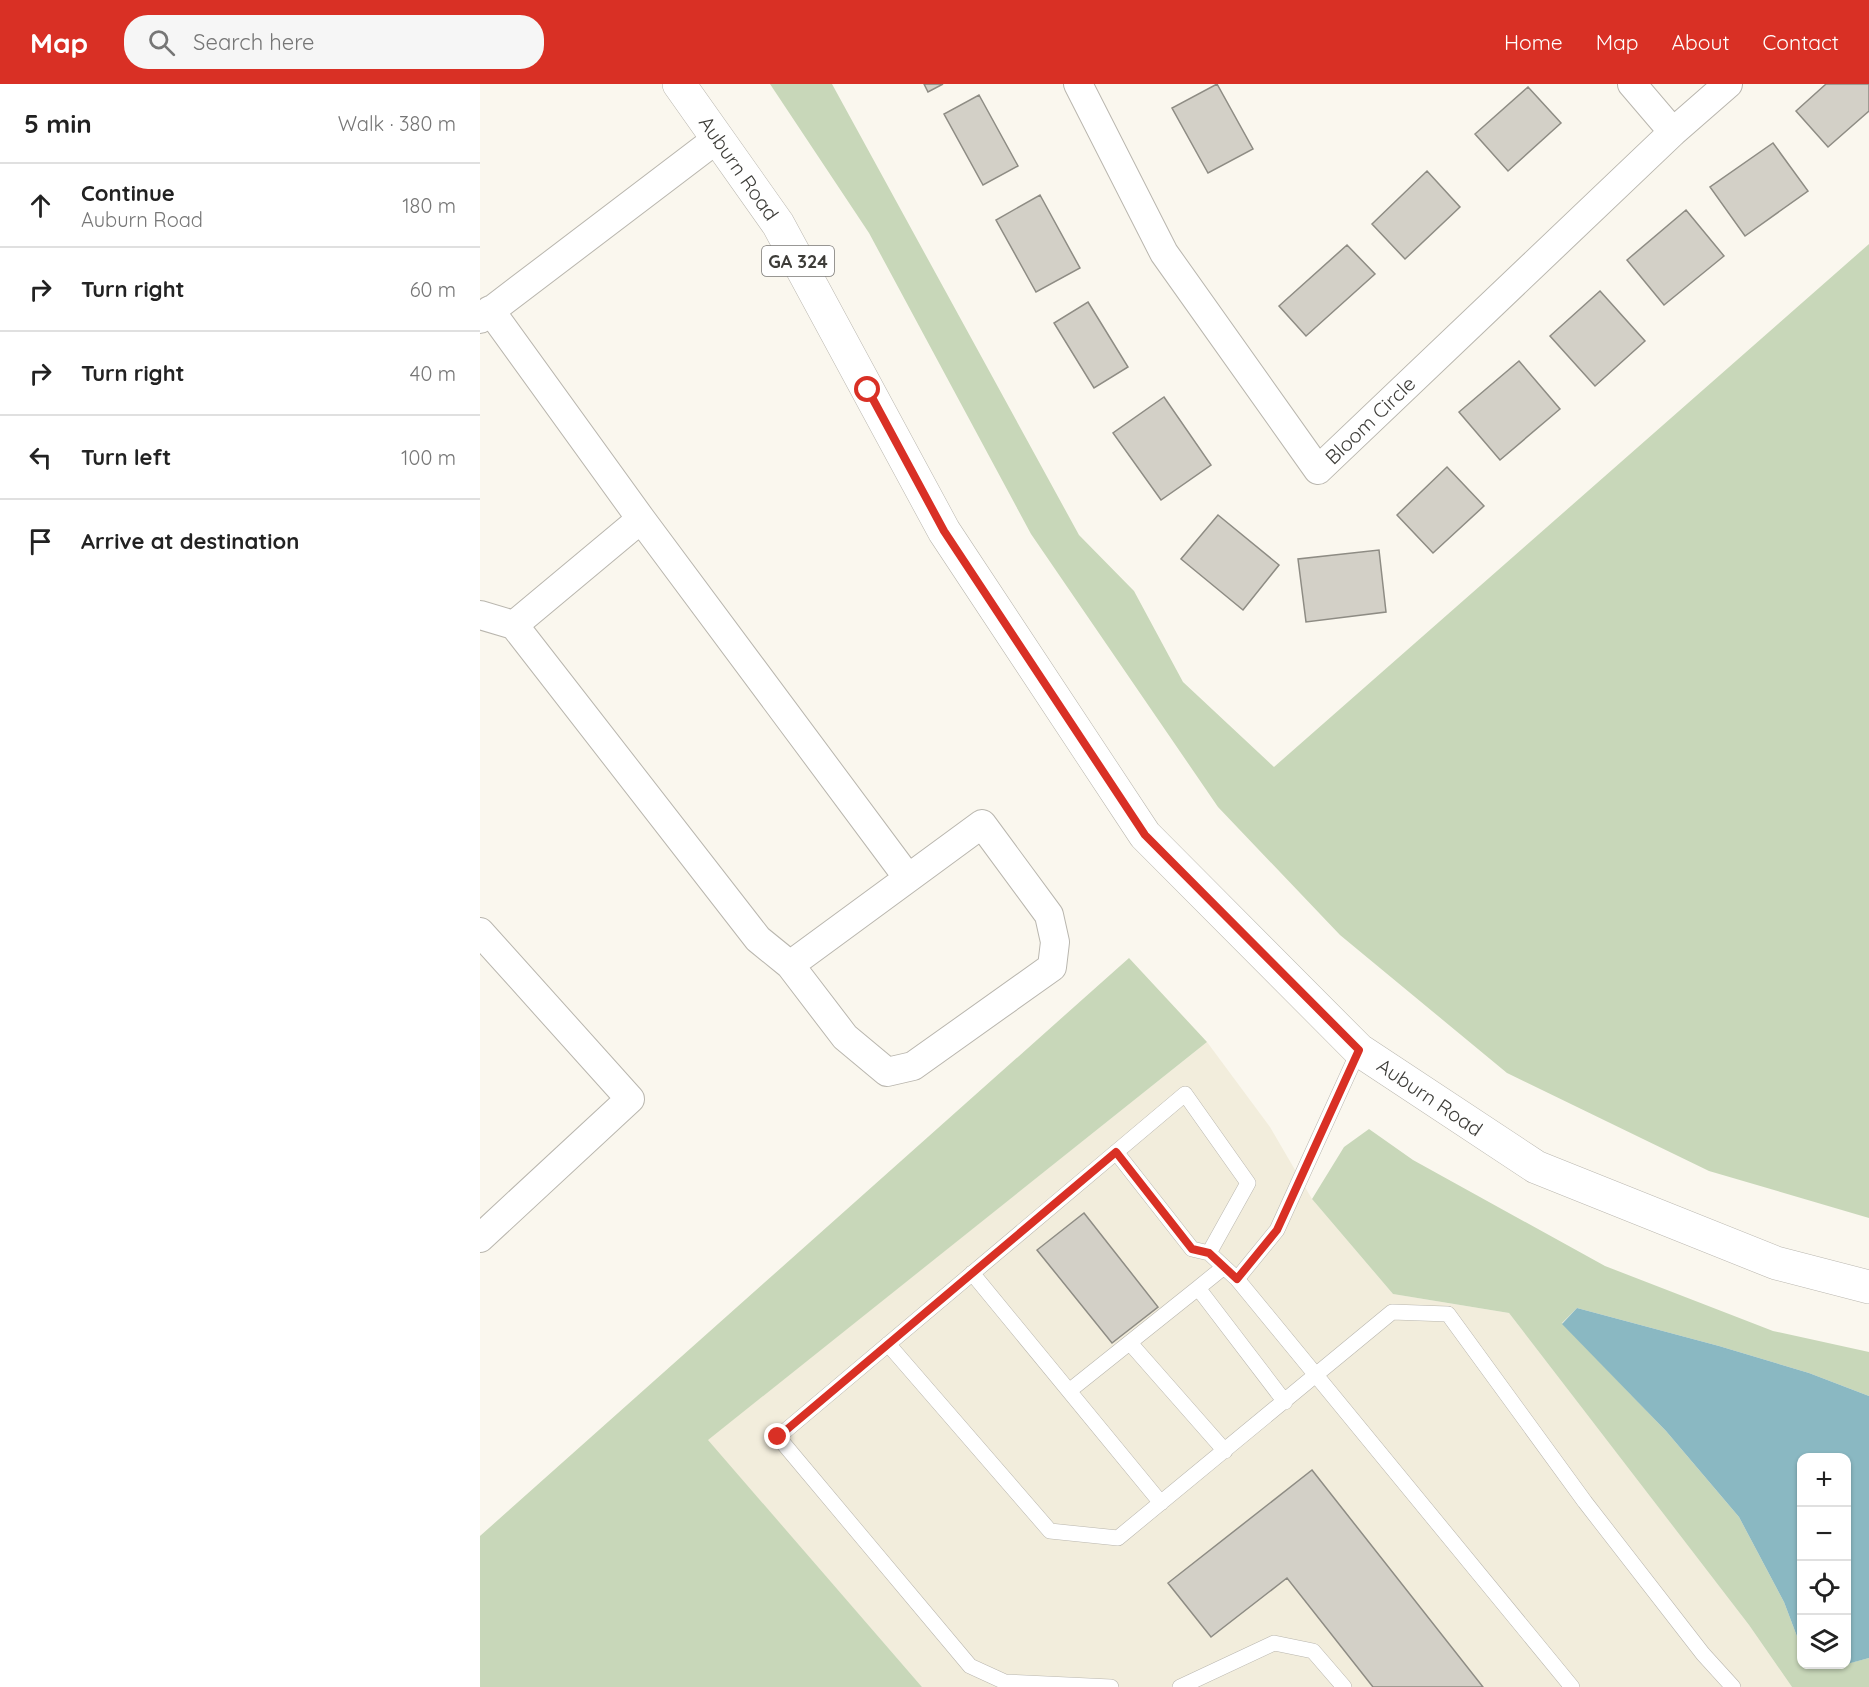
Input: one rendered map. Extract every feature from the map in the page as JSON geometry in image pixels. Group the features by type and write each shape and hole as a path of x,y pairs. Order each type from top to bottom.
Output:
{"main road":[{"name":"Auburn Road","path":"679,84 778,224 944,531 1145,835 1359,1050 1536,1167 1776,1263 1869,1287"}],"street":[{"name":"Bloom Circle","path":"1078,84 1164,253 1318,470 1673,132 1728,84"},
{"path":"1632,84 1673,132"},
{"path":"718,138 485,314 908,878"},
{"path":"514,625 641,519"},
{"path":"480,615 514,625 758,939 790,965 845,1037 887,1072 913,1066 1052,967 1055,942 1049,915 982,824 790,965"},
{"path":"480,933 630,1099 480,1238"}],"lane":[{"path":"1237,1279 1277,1230 1359,1050"},
{"path":"1111,1687 1005,1682 970,1666 778,1437 1185,1094 1248,1183 1209,1253"},
{"path":"1116,1152 1192,1249 1209,1253 1237,1279 1315,1377 1572,1687"},
{"path":"1069,1392 1224,1267"},
{"path":"972,1273 1161,1503"},
{"path":"1198,1288 1285,1402"},
{"path":"888,1344 1050,1531 1118,1538 1392,1312 1448,1314 1585,1502 1703,1654 1733,1687"},
{"path":"1130,1343 1225,1451"},
{"path":"1180,1687 1274,1643 1313,1651 1344,1687"}],"shaded area":[{"path":"1207,1042 1270,1127 1312,1199 1393,1294 1509,1313 1749,1625 1792,1687 922,1687 707,1440"}],"green space":[{"path":"770,84 832,84 1079,535 1134,591 1183,682 1274,767 1869,244 1869,1218 1709,1171 1507,1073 1340,935 1218,807 1031,534 869,233"},
{"path":"1129,958 1207,1042 708,1440 922,1687 480,1687 480,1536"},
{"path":"1369,1129 1413,1160 1605,1266 1773,1331 1869,1352 1869,1396 1809,1373 1577,1308 1562,1323 1666,1431 1739,1517 1784,1602 1797,1636 1797,1669 1851,1669 1851,1663 1869,1658 1869,1687 1792,1687 1749,1625 1509,1313 1393,1294 1312,1199 1344,1147"}],"water":[{"path":"1577,1308 1809,1373 1869,1396 1869,1658 1851,1663 1851,1453 1797,1453 1797,1636 1784,1602 1739,1517 1666,1431 1562,1324"}],"building":[{"path":"924,84 943,84 928,92"},
{"path":"1217,84 1253,149 1208,173 1172,108"},
{"path":"1826,84 1869,84 1869,111 1828,147 1796,111"},
{"path":"1528,87 1561,123 1508,171 1475,134"},
{"path":"979,95 1018,166 983,185 944,114"},
{"path":"1773,143 1808,191 1745,236 1710,187"},
{"path":"1427,171 1460,207 1405,259 1372,224"},
{"path":"1040,195 1080,268 1036,292 996,220"},
{"path":"1686,210 1724,256 1664,305 1627,260"},
{"path":"1347,245 1375,274 1306,336 1279,306"},
{"path":"1600,291 1645,341 1595,386 1550,336"},
{"path":"1088,302 1128,367 1094,388 1054,323"},
{"path":"1519,361 1560,409 1500,460 1459,412"},
{"path":"1164,397 1211,465 1161,500 1113,433"},
{"path":"1447,467 1484,506 1433,553 1397,515"},
{"path":"1218,515 1279,565 1243,610 1181,559"},
{"path":"1379,550 1386,612 1306,622 1298,559"},
{"path":"1084,1213 1158,1307 1112,1343 1037,1250"},
{"path":"1312,1470 1483,1687 1373,1687 1287,1578 1211,1637 1168,1583"}],"route":[{"path":"778,1437 1116,1152 1192,1249 1209,1253 1237,1279 1277,1230 1359,1050 1145,835 944,531 868,390"}]}
